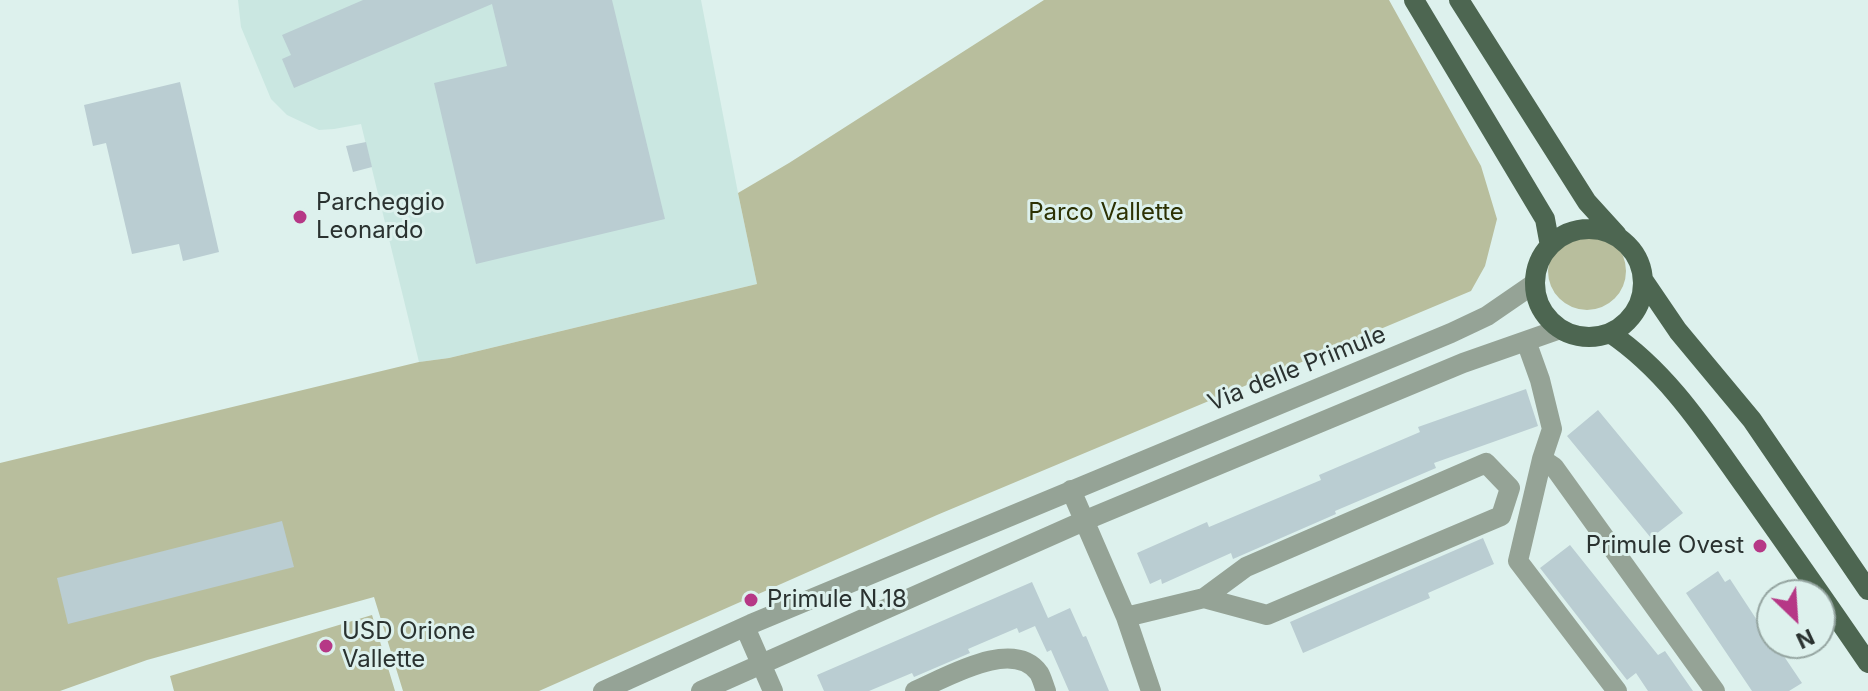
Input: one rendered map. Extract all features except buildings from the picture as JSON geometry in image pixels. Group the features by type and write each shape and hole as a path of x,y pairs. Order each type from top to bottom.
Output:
{"main road":[{"path":"1414,0 1545,219 1550,246"},
{"path":"1459,0 1587,202 1632,249 1644,281 1678,331 1752,420 1868,590"},
{"path":"1619,238 1604,231 1587,229 1555,241 1543,254 1536,269 1539,306 1550,321 1565,332 1597,337 1619,329 1632,316 1641,299 1644,281"},
{"path":"1610,333 1651,365 1696,417 1868,663"}],"street":[{"name":"Via delle Primule","path":"603,691 745,627 1451,333 1487,316 1535,283"},
{"path":"701,691 1086,520 1451,367 1560,329"},
{"path":"1526,341 1552,429 1518,561 1617,691"},
{"path":"1542,459 1554,467 1715,691"},
{"path":"1126,617 1204,598 1246,567 1486,463 1510,488 1534,494"},
{"path":"1204,598 1267,615 1501,516 1510,488"},
{"path":"1071,490 1126,617 1151,691"},
{"path":"745,627 773,691"},
{"path":"915,691 1002,657 1023,661 1038,672 1046,691"}],"shaded area":[{"path":"238,0 701,0 757,284 449,358 419,362 361,124 319,130 287,115 271,99 241,27"}],"green space":[{"name":"Parco Vallette","path":"1044,0 1389,0 1481,166 1497,219 1485,266 1471,291 937,515 539,691 403,691 374,597 147,660 60,691 0,691 0,463 757,284 738,193"},
{"path":"1579,232 1595,232 1609,238 1620,249 1626,271 1620,293 1609,304 1595,310 1579,310 1565,304 1554,293 1548,279 1548,263 1554,249 1565,238"},
{"name":"USD Orione Vallette","path":"372,615 395,691 174,691 170,676"}],"place":[{"name":"Parcheggio Leonardo","path":"300,217"},
{"name":"Primule Ovest","path":"1760,546"},
{"name":"Primule N.18","path":"751,600"},
{"name":"USD Orione Vallette","path":"326,646"}]}
